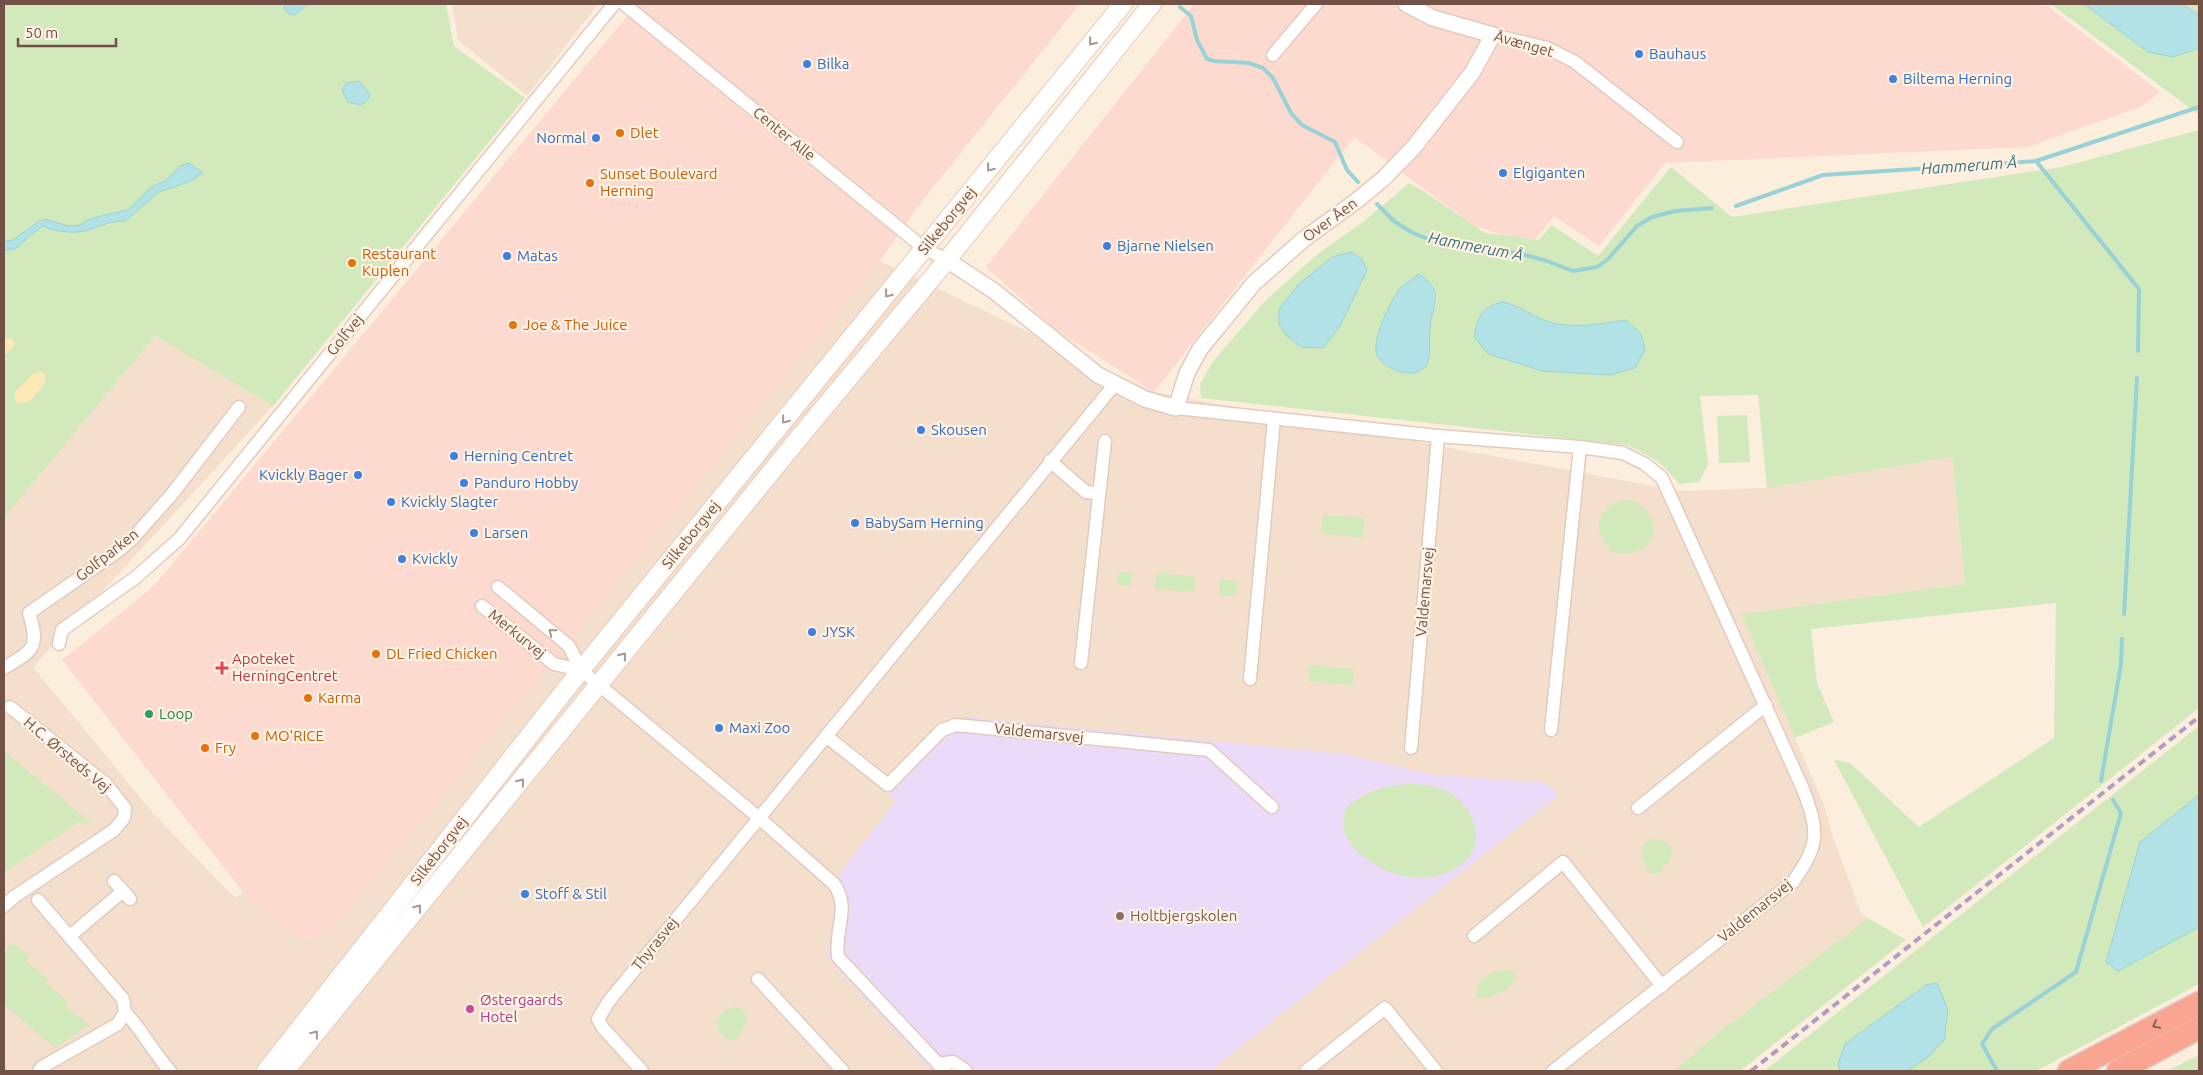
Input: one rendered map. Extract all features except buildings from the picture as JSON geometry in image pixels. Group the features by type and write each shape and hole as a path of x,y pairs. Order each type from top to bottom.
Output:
{"highway":[{"path":"2069,1071 2199,1002"},
{"path":"2118,1071 2199,1028"},
{"path":"2139,1071 2199,1043"}],"main road":[{"name":"Silkeborgvej","path":"266,1071 580,670 1123,4"},
{"name":"Silkeborgvej","path":"285,1071 802,434 947,260 1152,4"}],"street":[{"name":"Golfvej","path":"59,644 62,630 135,578 179,539 614,4"},
{"name":"Center Alle","path":"624,4 925,249 947,260"},
{"path":"1273,55 1316,4"},
{"name":"Åvænget","path":"1406,4 1433,18 1547,48 1575,62 1677,142"},
{"name":"Over Åen","path":"1176,408 1186,374 1200,349 1254,283 1304,239 1356,202 1390,172 1414,147 1472,72 1493,35"},
{"name":"Silkeborgvej","path":"947,260 974,276 1098,374 1115,384"},
{"path":"758,817 1115,384"},
{"name":"Valdemarsvej","path":"1115,384 1145,399 1176,408 1438,436 1580,447 1623,453 1645,464 1662,478 1803,789 1815,821 1814,841 1808,860 1793,882 1553,1071"},
{"name":"Golfparken","path":"4,668 28,652 34,642 35,633 29,613 118,551 133,538 172,494 239,407"},
{"path":"1250,679 1274,419"},
{"name":"Valdemarsvej","path":"1411,748 1438,436"},
{"path":"1081,663 1105,441"},
{"path":"1550,730 1580,447"},
{"path":"1050,461 1086,492 1099,493"},
{"name":"Merkurvej","path":"498,587 569,646 580,670"},
{"name":"Merkurvej","path":"482,606 554,664 580,670 599,685"},
{"path":"599,685 758,817 819,870 840,892 843,902 836,946 838,957 942,1068 953,1062 966,1071"},
{"path":"1638,808 1766,705"},
{"name":"H.C. Ørsteds Vej","path":"4,906 9,893 114,830 124,818 125,808 106,784 10,706"},
{"name":"Valdemarsvej","path":"826,736 888,785 942,730 956,725 1208,750 1272,807"},
{"name":"Thyrasvej","path":"642,1071 603,1028 598,1019 609,1001 758,817"},
{"path":"1474,936 1562,862 1662,986"},
{"path":"70,936 122,890"},
{"path":"38,900 122,999 125,1012 138,1027 154,1053 170,1071"},
{"path":"758,979 843,1071"},
{"path":"1306,1071 1385,1008 1436,1071"},
{"path":"39,1071 42,1067 118,1024 125,1012"}],"shaded area":[{"path":"452,4 598,4 527,96 458,40"},
{"path":"637,4 1080,4 919,205 880,261 328,935 315,938 297,937 243,892 62,660 154,586"},
{"path":"1194,4 2045,4 2160,92 2143,106 2028,147 1665,163 1599,246 1554,216 1531,245 1473,225 1354,137 1154,392 1056,330 986,267"},
{"path":"880,261 1154,392 1679,491 1767,488 1952,457 1965,584 1741,614 1824,805 1833,837 1862,915 1868,918 1713,1037 1674,1071 4,1071 4,518 155,336 273,406 33,667 153,813 235,898 243,892 297,937 315,938 328,935"},
{"name":"Holtbjergskolen","path":"967,717 1345,754 1429,774 1547,783 1558,796 1210,1071 932,1071 827,958 839,874 896,801 884,790 935,729 946,721"}],"green space":[{"path":"4,4 446,4 454,46 525,98 273,406 155,336 4,518"},
{"path":"2051,4 2084,4 2148,52 2173,57 2199,48 2199,115"},
{"path":"2182,4 2199,4 2199,15"},
{"path":"2199,130 2199,708 1923,927 1834,760 1850,763 1919,827 2054,738 2056,603 1811,629 1817,683 1834,722 1795,738 1741,614 1965,584 1952,457 1767,488 1758,395 1700,396 1708,465 1699,482 1679,484 1656,461 1627,445 1201,398 1200,384 1214,360 1266,300 1320,252 1363,222 1409,183 1485,233 1539,240 1552,225 1598,256 1671,167 1732,217 2062,167","holes":["1332,257 1362,259 1367,270 1340,326 1322,266","1396,292 1437,299 1430,326 1425,368 1416,371 1399,372 1386,365 1376,347 1380,328","1503,302 1543,320 1558,324 1587,325 1626,320 1635,368 1610,375 1543,371 1474,337 1479,318 1490,306"]},
{"path":"1747,415 1750,462 1719,463 1717,416"},
{"path":"1629,499 1643,507 1651,517 1654,527 1652,537 1647,545 1638,551 1626,553 1611,551 1599,530 1600,518 1607,508"},
{"path":"1323,515 1365,518 1362,538 1321,533"},
{"path":"1119,572 1133,573 1130,586 1117,584"},
{"path":"1157,573 1196,577 1194,592 1155,589"},
{"path":"1220,580 1238,581 1236,596 1219,595"},
{"path":"1310,665 1354,669 1353,685 1308,681"},
{"path":"2199,726 2199,984 2036,1071 1764,1071"},
{"path":"4,751 94,825 79,822 4,872"},
{"path":"1414,784 1438,788 1452,794 1469,812 1475,828 1476,842 1471,853 1463,863 1451,871 1438,876 1408,877 1379,867 1352,846 1344,828 1345,809 1352,803 1368,793 1386,787"},
{"path":"1652,839 1664,841 1672,850 1671,859 1658,873 1651,873 1643,860 1644,844"},
{"path":"1868,918 1906,940 1740,1071 1674,1071 1713,1037"},
{"path":"12,943 29,956 26,961 48,979 45,983 68,1001 65,1006 89,1025 55,1048 4,1004 4,953"},
{"path":"1501,970 1510,970 1516,974 1515,979 1507,989 1489,997 1477,998 1477,987 1482,979"},
{"path":"734,1006 743,1009 747,1019 741,1034 733,1041 721,1033 718,1023 722,1013"},
{"path":"2199,1055 2199,1071 2167,1071"}],"sand":[{"path":"11,338 14,342 13,348 4,356 4,339"},
{"path":"39,372 44,373 46,377 43,386 29,402 17,403 15,392 32,375"}],"water":[{"path":"285,4 308,4 295,15 289,14 284,8"},
{"path":"2084,4 2182,4 2199,15 2199,48 2173,57 2148,52"},
{"path":"359,81 370,94 368,99 361,105 348,102 342,90 346,83"},
{"path":"189,163 203,173 188,182 159,192 125,221 111,222 78,232 60,231 42,226 16,248 4,251 4,241 13,240 45,219 69,226 80,225 88,220 128,210 151,187 165,181 180,166"},
{"path":"1351,252 1362,259 1367,270 1340,326 1323,348 1301,347 1286,335 1279,324 1279,309 1298,285 1332,257"},
{"path":"1419,274 1431,284 1435,294 1435,305 1430,325 1429,357 1426,366 1421,370 1415,373 1400,372 1386,365 1377,355 1376,342 1385,315 1396,294"},
{"path":"1503,302 1543,320 1558,324 1587,325 1626,320 1641,334 1645,350 1635,368 1610,375 1543,371 1488,354 1474,337 1477,324 1479,318 1490,306"},
{"path":"2199,795 2199,927 2118,971 2106,962 2140,842"},
{"path":"1937,983 1948,1010 1944,1040 1927,1058 1907,1071 1840,1071 1838,1064 1845,1044 1926,985"}],"waterway":[{"name":"Hammerum Å","path":"1180,7 1191,16 1197,40 1207,59 1249,63 1263,68 1273,78 1291,113 1302,125 1335,142 1347,170 1358,182"},
{"name":"Hammerum Å","path":"1736,206 1823,175 2036,161 2199,107"},
{"path":"2036,161 2139,289 2138,351"},
{"name":"Hammerum Å","path":"1377,204 1394,221 1411,232 1428,239 1447,244 1518,253 1573,271 1597,267 1608,259 1637,226 1652,217 1675,211 1712,208"},
{"path":"2124,614 2137,378"},
{"path":"2101,781 2121,664 2122,639"},
{"path":"1997,1071 1982,1044 1992,1029 2076,972 2121,813 2113,800"}],"railway":[{"path":"1751,1071 2199,717"}],"place":[{"name":"Bauhaus","path":"1639,54"},
{"name":"Bilka","path":"807,64"},
{"name":"Biltema Herning","path":"1893,79"},
{"name":"Dlet","path":"620,133"},
{"name":"Normal","path":"596,138"},
{"name":"Elgiganten","path":"1503,173"},
{"name":"Sunset Boulevard Herning","path":"590,183"},
{"name":"Bjarne Nielsen","path":"1107,246"},
{"name":"Matas","path":"507,256"},
{"name":"Restaurant Kuplen","path":"352,263"},
{"name":"Joe & The Juice","path":"513,325"},
{"name":"Skousen","path":"921,430"},
{"name":"Herning Centret","path":"454,456"},
{"name":"Kvickly Bager","path":"358,475"},
{"name":"Panduro Hobby","path":"464,483"},
{"name":"Kvickly Slagter","path":"391,502"},
{"name":"BabySam Herning","path":"855,523"},
{"name":"Larsen","path":"474,533"},
{"name":"Kvickly","path":"402,559"},
{"name":"JYSK","path":"812,632"},
{"name":"DL Fried Chicken","path":"376,654"},
{"name":"Apoteket HerningCentret","path":"222,668"},
{"name":"Karma","path":"308,698"},
{"name":"Loop","path":"149,714"},
{"name":"Maxi Zoo","path":"719,728"},
{"name":"MO'RICE","path":"255,736"},
{"name":"Fry","path":"205,748"},
{"name":"Stoff & Stil","path":"525,894"},
{"name":"Holtbjergskolen","path":"1120,916"},
{"name":"Østergaards Hotel","path":"470,1009"}]}
